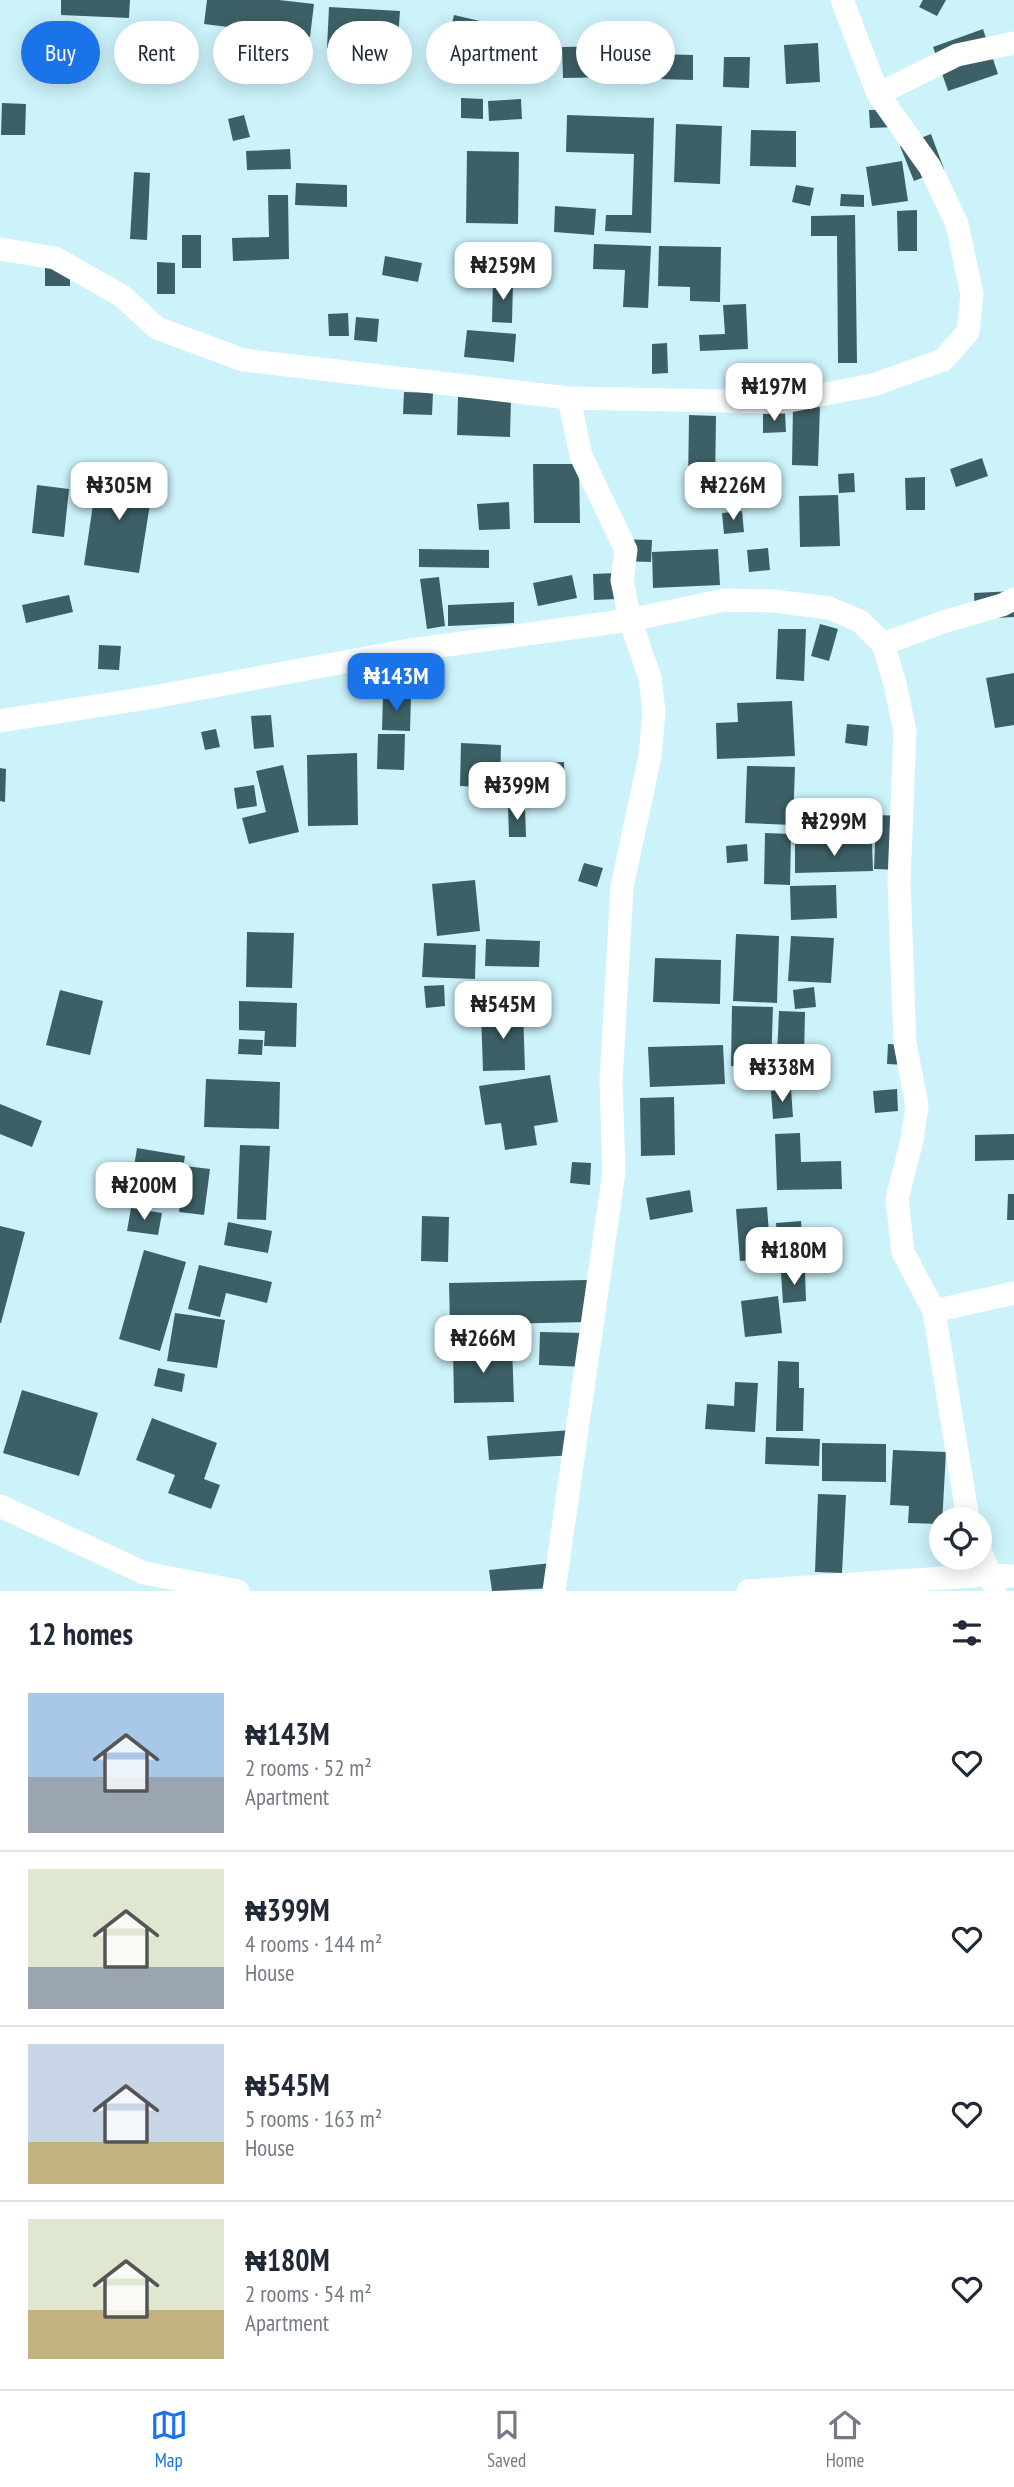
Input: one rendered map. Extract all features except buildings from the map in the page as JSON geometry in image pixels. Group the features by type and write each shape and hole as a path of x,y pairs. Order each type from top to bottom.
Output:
{"street":[{"path":"0,249 55,258 122,296 157,328 243,360 569,398 784,402 873,385 943,360 968,332 972,294 957,224 930,167 878,94 842,0"},
{"path":"878,94 957,55 1014,43"},
{"path":"554,1591 614,1172 611,1081 622,887 650,756 654,712 650,678 630,620 622,580 626,550 581,456 569,398"},
{"path":"883,644 1014,599"},
{"path":"0,722 404,651 630,620 725,600 774,601 829,608 860,621 883,644 905,731 899,882 905,1043 916,1106 912,1140 897,1199 903,1252 934,1311 966,1507"},
{"path":"934,1311 1014,1293"},
{"path":"0,1506 144,1573 238,1591"},
{"path":"748,1591 993,1583 1014,1576"}]}
